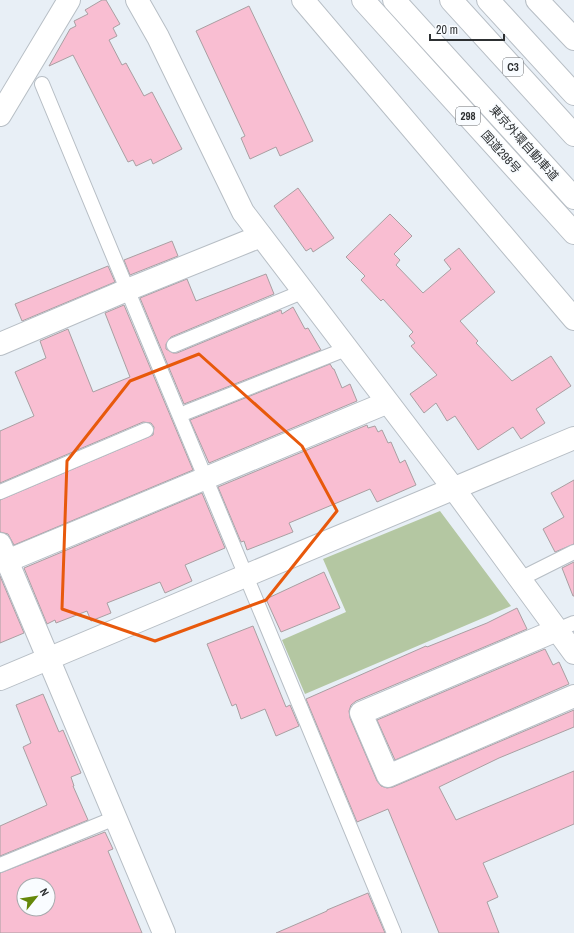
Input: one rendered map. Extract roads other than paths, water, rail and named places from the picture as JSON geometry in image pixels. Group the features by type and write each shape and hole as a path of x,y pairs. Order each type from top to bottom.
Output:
{"main road":[{"path":"0,115 70,0"},
{"path":"137,0 158,37 243,212 386,403 454,489 520,579 566,627 574,653"},
{"path":"303,0 574,319"},
{"name":"国道298号","path":"362,0 574,233"},
{"name":"東京外環自動車道","path":"394,0 574,198"},
{"name":"C3","path":"451,0 574,135"},
{"path":"488,0 574,94"},
{"path":"537,0 574,39"},
{"path":"538,55 574,90"},
{"path":"0,344 260,236"},
{"path":"164,933 4,553 206,478 386,403"},
{"path":"0,679 574,438"},
{"path":"566,627 361,713 388,776 574,696"}],"lane":[{"path":"42,84 394,933"},
{"path":"174,345 302,292"},
{"path":"187,412 346,349"},
{"path":"0,492 146,430"},
{"path":"520,579 574,552"},
{"path":"0,865 115,818"}]}
